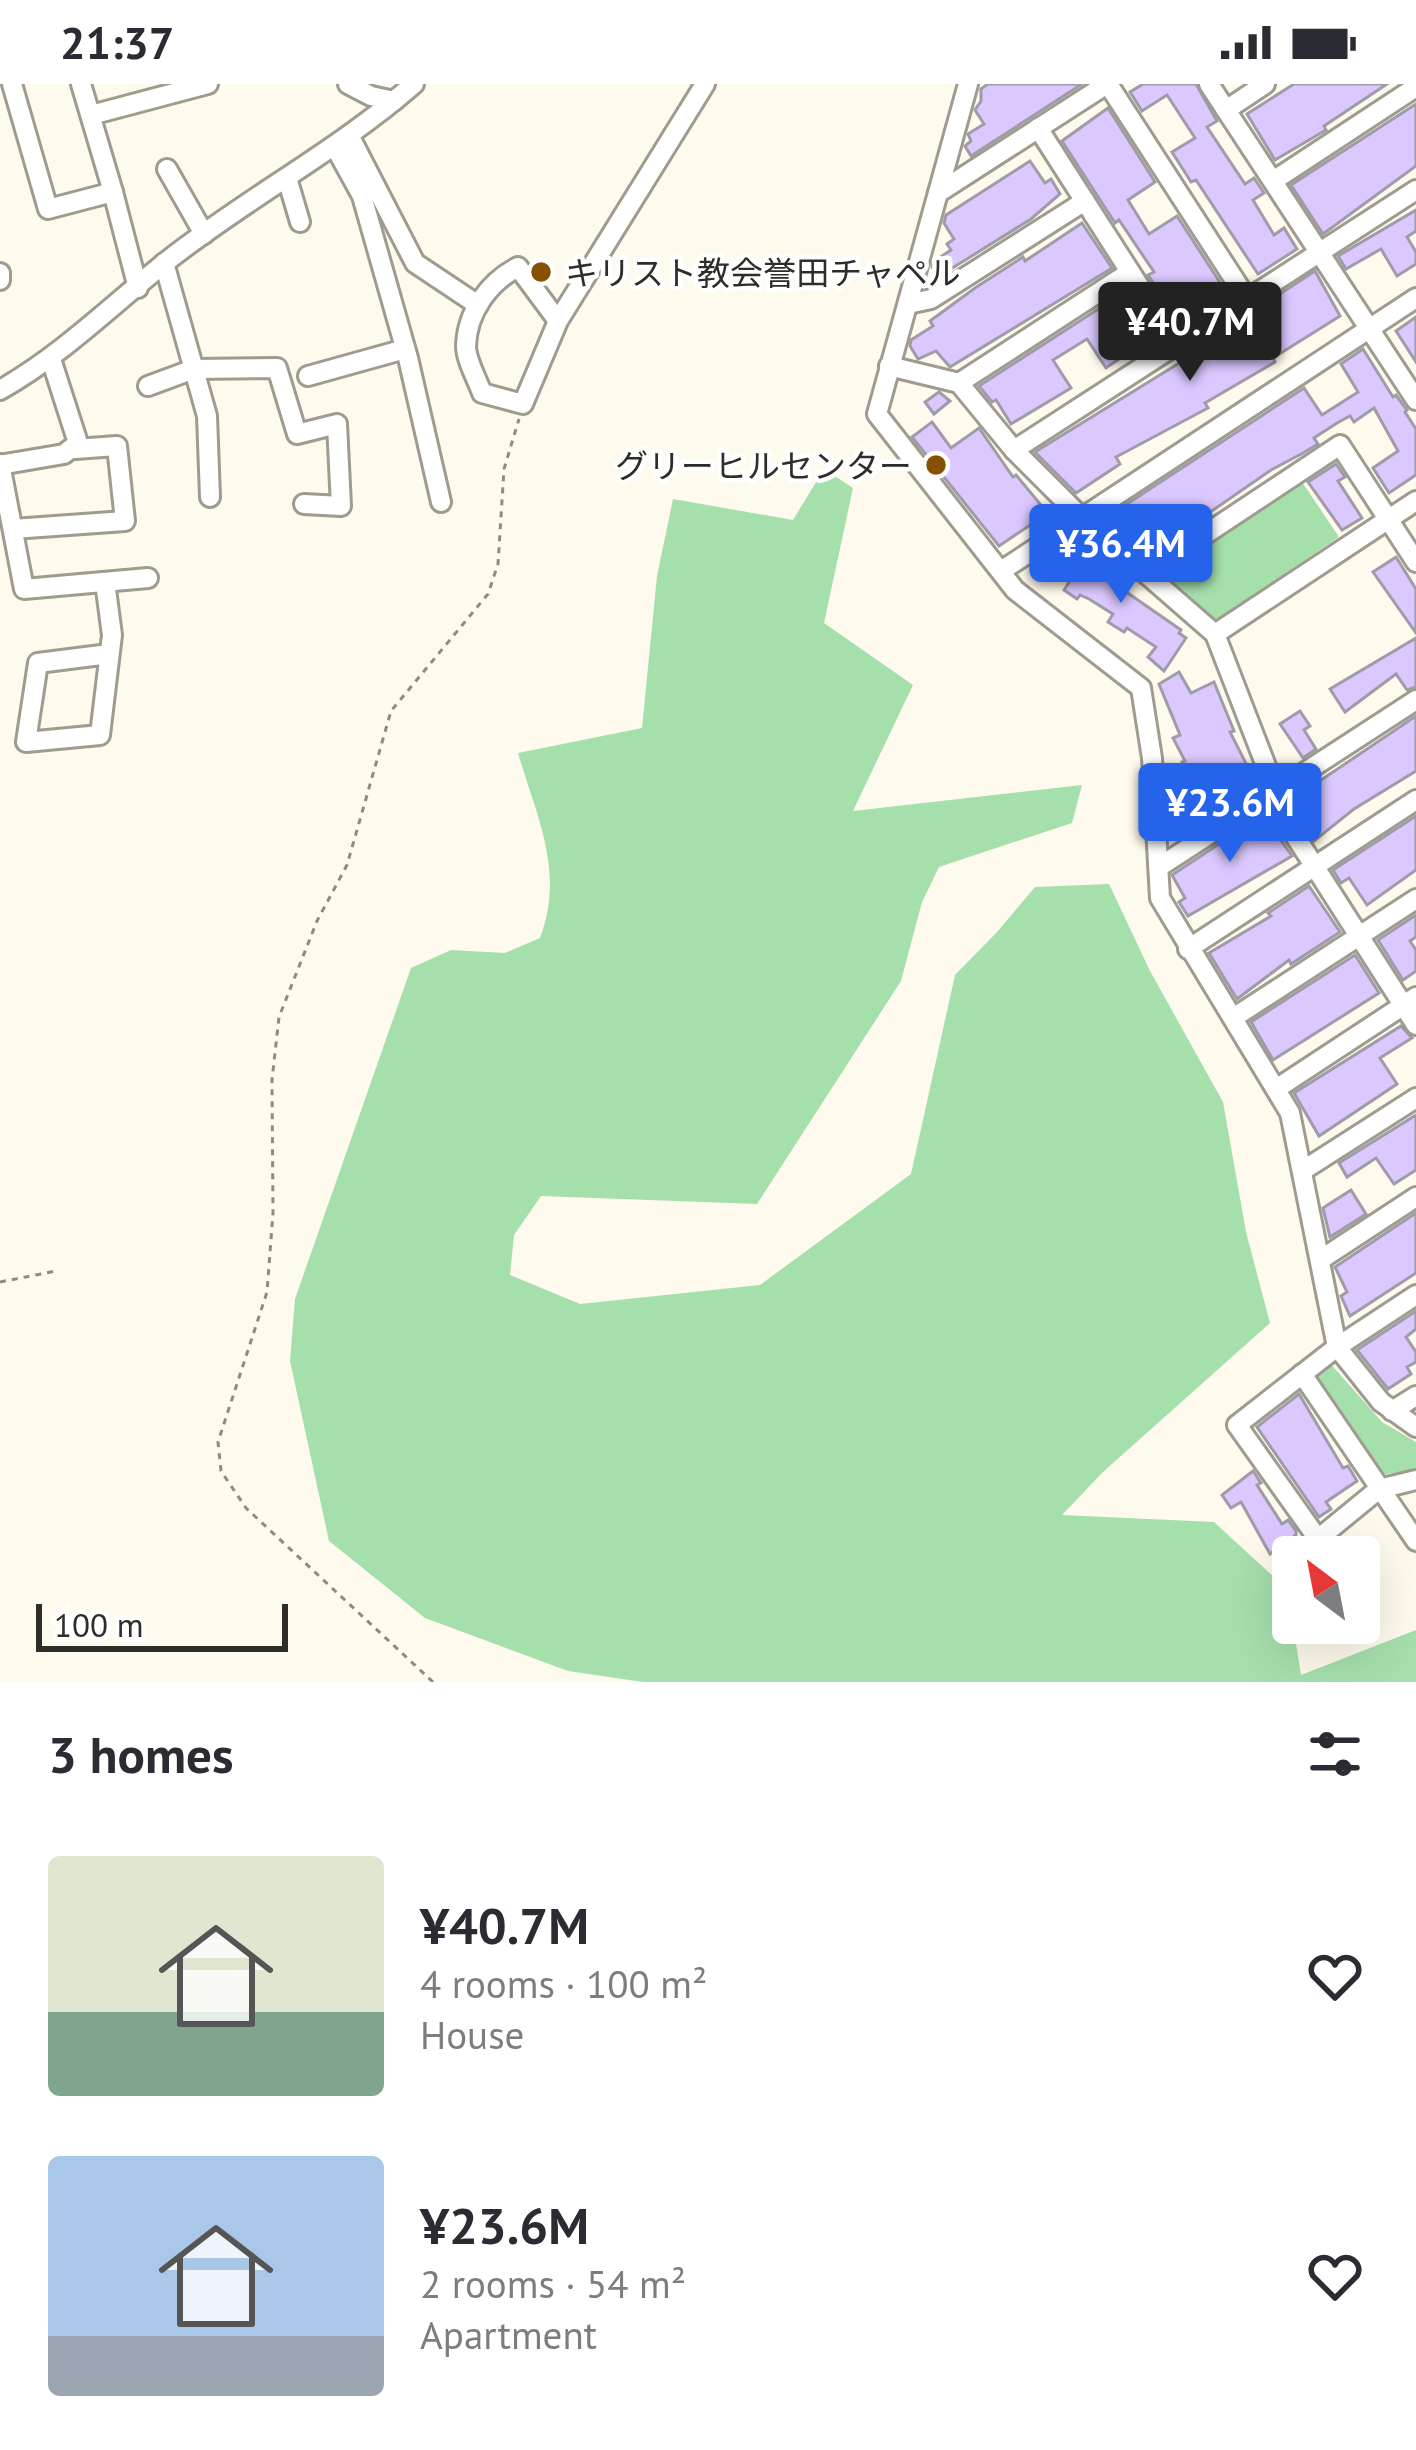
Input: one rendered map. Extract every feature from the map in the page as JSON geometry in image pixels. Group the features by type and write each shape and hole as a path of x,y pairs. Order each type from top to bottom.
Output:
{"street":[{"path":"91,115 208,84"},
{"path":"348,84 394,101"},
{"path":"0,391 51,359 164,263 342,141 414,84"},
{"path":"558,321 518,267 498,277 478,304 466,348 482,393 523,404 558,321 705,84"},
{"path":"968,84 877,414 1015,590 1141,688 1152,758 1160,898 1290,1113 1337,1347 1392,1411 1416,1427"},
{"path":"938,194 1107,84 1247,299"},
{"path":"1209,84 1416,399"},
{"path":"1226,110 1265,84"},
{"path":"81,85 138,288"},
{"path":"1273,182 1416,87"},
{"path":"9,93 48,209 113,192"},
{"path":"1038,128 1177,345"},
{"path":"342,141 415,262 478,304"},
{"path":"342,141 406,349 441,502"},
{"path":"167,169 204,234"},
{"path":"287,178 300,222"},
{"path":"1014,450 1416,190"},
{"path":"908,304 931,299 1085,201"},
{"path":"164,263 207,416 210,497"},
{"path":"959,383 1130,272"},
{"path":"1001,571 1416,298"},
{"path":"308,376 406,349"},
{"path":"51,359 78,436 75,449"},
{"path":"889,366 959,383 1014,450 1082,518 1215,634 1275,791 1312,867 1358,938 1410,1001 1416,1025"},
{"path":"148,386 194,369 277,368 297,434 337,424 341,506 304,505"},
{"path":"13,529 124,521 117,446 0,464 24,589 148,578"},
{"path":"1147,574 1340,446 1416,562"},
{"path":"1215,634 1416,501"},
{"path":"0,575 20,568"},
{"path":"105,582 112,635 100,735 26,742 38,662 109,654"},
{"path":"1160,867 1416,700"},
{"path":"1188,949 1416,800"},
{"path":"1233,1018 1416,899"},
{"path":"1276,1089 1410,1001"},
{"path":"1302,1171 1416,1098"},
{"path":"1320,1260 1416,1197"},
{"path":"1416,1295 1337,1347 1237,1425 1318,1539 1379,1489 1416,1480"},
{"path":"1302,1374 1416,1540"},
{"path":"1392,1411 1416,1396"}],"path":[{"path":"433,1682 246,1508 221,1472 218,1442 267,1292 278,1017 317,921 346,866 391,711 488,594 498,564 504,469 523,404"},
{"path":"0,1282 56,1271"}],"green space":[{"path":"824,469 853,488 824,623 913,685 853,811 1082,785 1072,823 939,867 922,902 901,981 757,1204 541,1196 514,1235 510,1275 580,1304 760,1285 911,1174 955,975 1035,887 1109,884 1150,971 1223,1102 1246,1232 1270,1323 1103,1472 1062,1515 1214,1522 1272,1575 1272,1644 1296,1644 1301,1675 1416,1630 1416,1682 643,1682 568,1671 425,1618 329,1541 290,1361 295,1299 411,968 451,950 505,953 540,938 550,890 549,867 518,753 642,728 657,576 673,499 793,520"},
{"path":"1300,479 1339,537 1215,621 1161,573"},
{"path":"1328,1361 1382,1422 1416,1442 1416,1470 1379,1475 1313,1380"}],"building":[{"path":"988,84 1082,84 971,156 965,146 971,141 968,134 984,124 975,110 981,89"},
{"path":"1143,84 1196,84 1217,121 1207,127 1245,184 1254,178 1264,193 1253,200 1274,235 1284,228 1297,249 1258,274 1172,152 1195,138 1167,95 1142,111 1130,92"},
{"path":"1294,84 1387,84 1324,126 1326,130 1275,160 1247,114"},
{"path":"1416,104 1416,166 1323,234 1291,185"},
{"path":"1108,108 1155,182 1128,200 1149,234 1177,216 1228,295 1179,322 1148,275 1154,272 1119,220 1115,223 1062,141"},
{"path":"1030,161 1045,183 1051,179 1060,194 1031,219 938,277 933,262 951,250 947,244 954,239 944,223 946,215"},
{"path":"1416,210 1416,231 1407,237 1416,252 1416,264 1397,276 1381,249 1346,269 1338,256"},
{"path":"1082,223 1112,268 950,367 936,351 918,359 911,340 933,326 930,321"},
{"path":"1315,271 1340,316 1205,403 1208,408 1116,457 1120,464 1076,493 1035,452 1202,349 1200,346"},
{"path":"1123,293 1152,336 1106,368 1087,339 1053,360 1071,388 1011,424 996,400 992,402 979,386"},
{"path":"1416,317 1416,362 1396,331"},
{"path":"1363,349 1416,429 1416,475 1389,493 1373,468 1398,451 1374,408 1354,422 1350,416 1337,423 1314,438 1318,444 1142,550 1127,526 1118,532 1104,519 1304,388 1322,415 1358,392 1341,364"},
{"path":"939,392 950,401 934,414 925,402"},
{"path":"932,422 951,448 979,428 1013,477 1045,510 1039,519 999,546 912,437"},
{"path":"1336,464 1345,477 1338,481 1362,518 1342,530 1308,482"},
{"path":"1075,538 1085,544 1080,553 1099,566 1096,571 1181,630 1186,638 1164,671 1148,657 1156,647 1108,622 1113,614 1089,599 1080,595 1077,599 1064,590 1078,568 1054,554"},
{"path":"1396,557 1416,589 1416,633 1373,572"},
{"path":"1416,638 1416,687 1407,690 1396,674 1345,712 1330,689"},
{"path":"1179,672 1191,693 1214,682 1234,731 1230,732 1258,787 1231,799 1227,790 1205,801 1168,803 1167,779 1187,778 1185,761 1173,738 1180,735 1159,684"},
{"path":"1300,711 1310,726 1304,730 1316,749 1303,758 1280,724"},
{"path":"1416,716 1416,771 1354,809 1314,841 1293,799"},
{"path":"1263,815 1292,856 1188,916 1179,902 1185,898 1172,875"},
{"path":"1416,816 1416,870 1367,905 1349,878 1341,883 1333,870"},
{"path":"1309,886 1340,932 1291,964 1289,960 1237,999 1209,953 1271,916 1268,913"},
{"path":"1416,915 1416,937 1410,941 1416,950 1416,971 1403,980 1378,940"},
{"path":"1355,955 1379,993 1273,1060 1251,1022"},
{"path":"1401,1026 1412,1038 1380,1058 1397,1084 1319,1136 1294,1093"},
{"path":"1416,1115 1416,1170 1394,1184 1376,1158 1347,1177 1339,1163"},
{"path":"1351,1190 1366,1214 1330,1237 1323,1208"},
{"path":"1416,1213 1416,1273 1350,1316 1341,1296 1347,1292 1335,1267"},
{"path":"1416,1311 1416,1329 1406,1337 1416,1352 1416,1362 1407,1367 1411,1374 1388,1389 1357,1350"},
{"path":"1299,1394 1343,1468 1348,1466 1357,1481 1326,1502 1331,1509 1319,1517 1257,1427"},
{"path":"1253,1471 1282,1524 1288,1520 1296,1535 1272,1536 1270,1554 1241,1502 1231,1508 1222,1495"}],"place":[{"name":"キリスト教会誉田チャペル","path":"541,272"},
{"name":"グリーヒルセンター","path":"936,465"}]}
